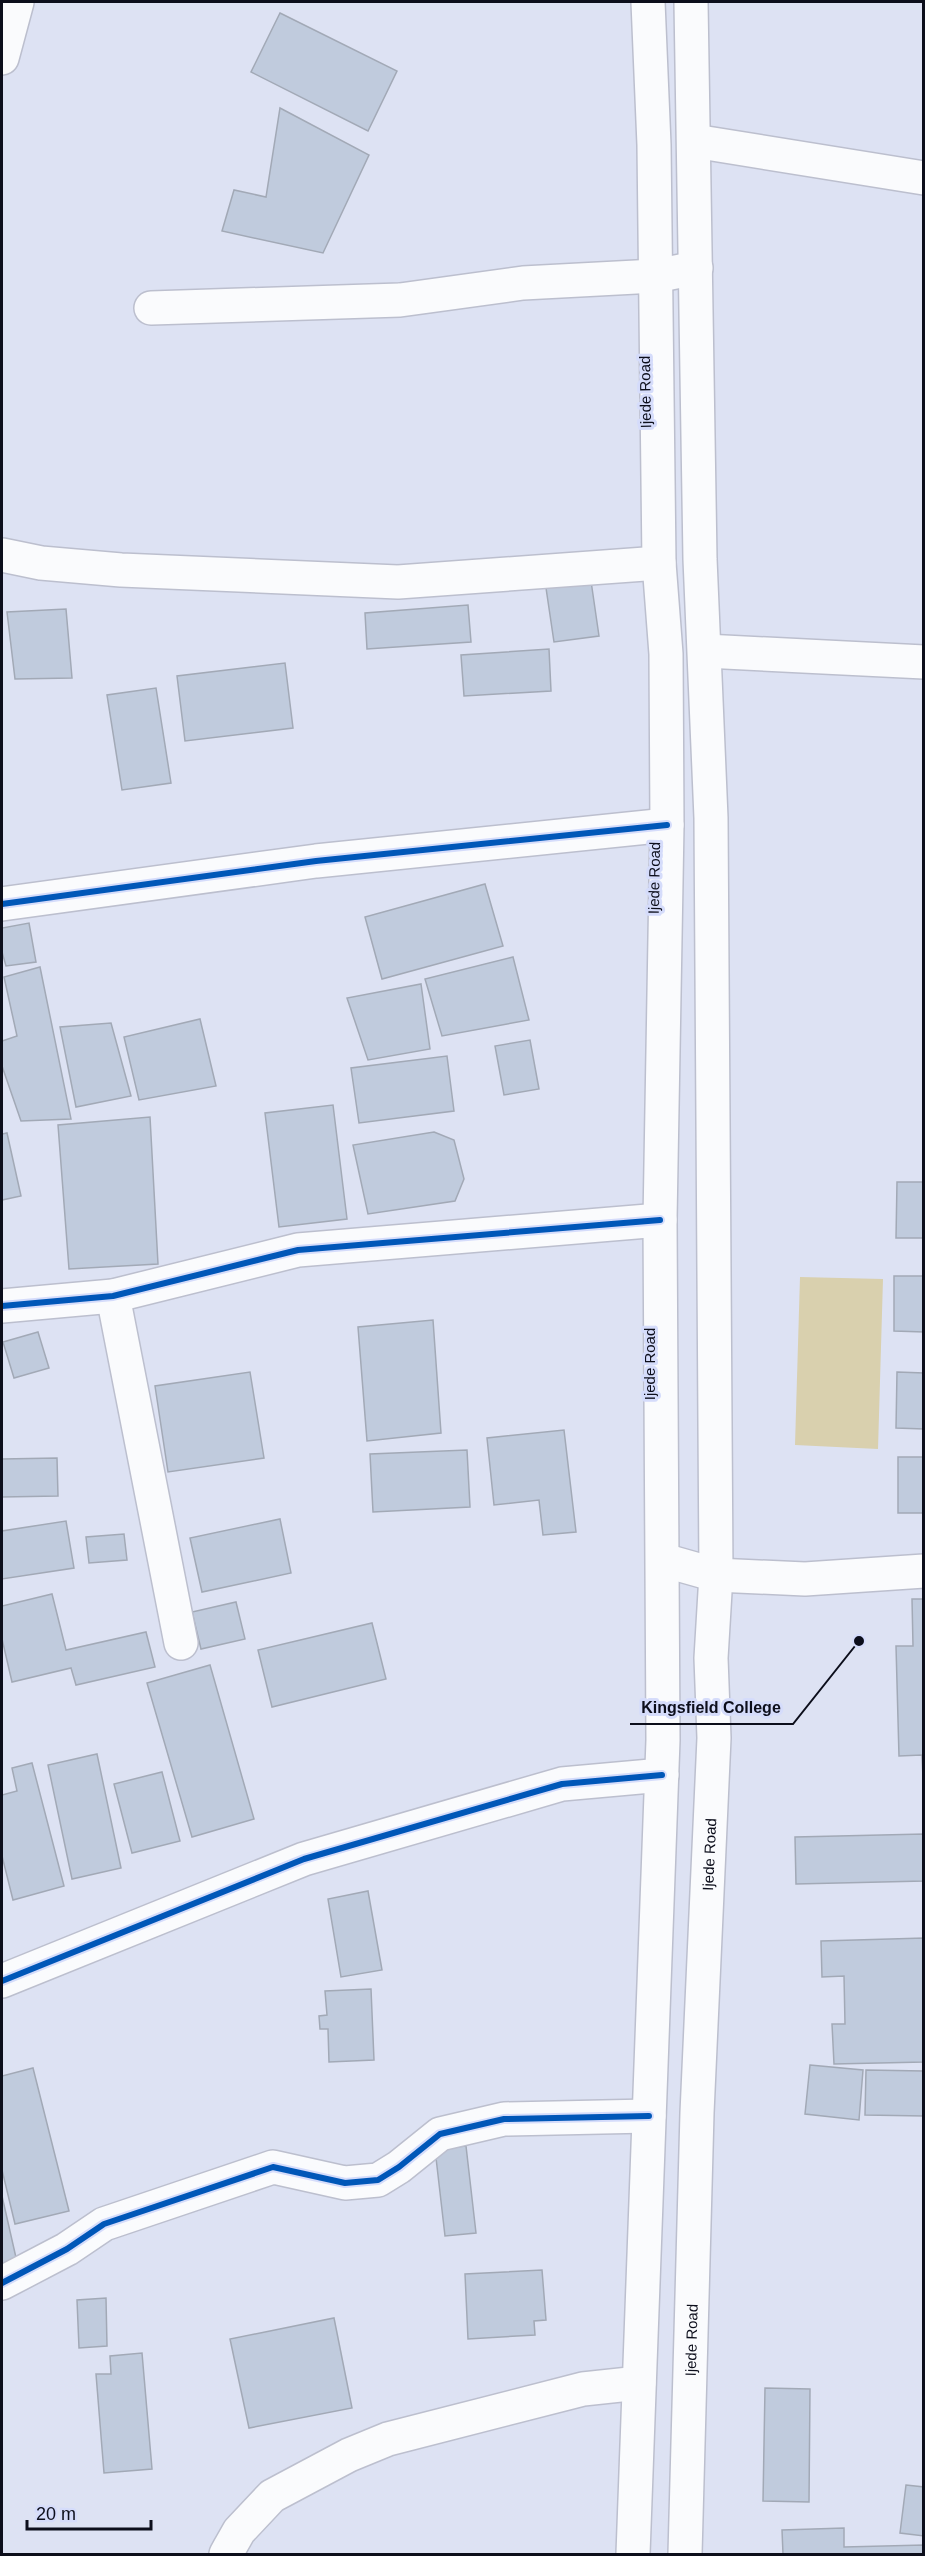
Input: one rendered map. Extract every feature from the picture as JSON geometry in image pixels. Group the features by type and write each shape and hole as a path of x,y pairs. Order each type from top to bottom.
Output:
{"main road":[{"path":"2,58 17,2"},
{"name":"Ijede Road","path":"633,2554 662,1775 660,1220 667,825 666,654 659,563 656,276 648,2"},
{"name":"Ijede Road","path":"685,2554 697,2113 714,1738 711,1658 716,1575 711,865 700,559 691,2"},
{"path":"694,141 924,178"},
{"path":"151,308 400,300 523,283 656,276 696,268"},
{"path":"2,555 41,563 121,570 398,582 659,563"},
{"path":"705,651 924,662"},
{"path":"2,904 316,861 667,825"},
{"path":"2,1306 113,1296 298,1250 660,1220"},
{"path":"113,1296 181,1643"},
{"path":"663,1560 716,1575 805,1580 924,1571"},
{"path":"2,1981 304,1859 562,1784 662,1775"},
{"path":"2,2283 67,2249 104,2224 273,2167 345,2183 378,2180 399,2167 440,2134 461,2129 504,2119 649,2116"},
{"path":"226,2554 239,2530 272,2496 349,2455 388,2439 583,2389 639,2383"}],"shaded area":[{"path":"800,1277 883,1279 878,1449 795,1445"}],"building":[{"path":"280,13 397,71 368,131 251,72"},
{"path":"280,108 369,155 323,253 222,231 234,190 266,197"},
{"path":"591,581 599,636 554,642 546,588"},
{"path":"468,605 471,642 367,649 365,613"},
{"path":"66,609 72,678 15,679 7,612"},
{"path":"549,649 551,691 464,696 461,655"},
{"path":"285,663 293,728 185,741 177,676"},
{"path":"156,688 171,783 122,790 107,695"},
{"path":"485,884 503,946 382,979 365,917"},
{"path":"29,923 36,962 6,966 2,952 2,928"},
{"path":"513,957 529,1020 442,1036 425,979"},
{"path":"40,967 71,1119 21,1121 2,1066 2,1041 17,1036 4,977"},
{"path":"421,984 430,1049 368,1060 347,998"},
{"path":"200,1019 216,1086 139,1100 124,1037"},
{"path":"111,1023 131,1096 76,1107 60,1027"},
{"path":"530,1040 539,1089 504,1095 495,1046"},
{"path":"447,1056 454,1111 359,1123 351,1068"},
{"path":"333,1105 347,1219 279,1227 265,1113"},
{"path":"150,1117 158,1264 69,1269 58,1125"},
{"path":"434,1132 454,1140 464,1179 455,1201 368,1214 353,1145"},
{"path":"7,1133 21,1196 2,1200 2,1134"},
{"path":"897,1182 924,1182 924,1238 896,1238"},
{"path":"894,1276 924,1276 924,1332 894,1331"},
{"path":"433,1320 441,1433 367,1441 358,1327"},
{"path":"38,1332 49,1368 14,1378 3,1342"},
{"path":"250,1372 264,1458 168,1472 155,1386"},
{"path":"897,1372 924,1373 924,1429 896,1428"},
{"path":"564,1430 576,1532 543,1535 539,1500 494,1505 487,1438"},
{"path":"467,1450 470,1507 373,1512 370,1454"},
{"path":"898,1457 924,1457 924,1513 898,1513"},
{"path":"57,1458 58,1496 2,1497 2,1459"},
{"path":"280,1519 291,1573 202,1592 190,1538"},
{"path":"66,1521 74,1568 2,1579 2,1531"},
{"path":"124,1534 127,1560 89,1563 86,1537"},
{"path":"52,1594 66,1650 146,1632 155,1667 76,1685 71,1668 12,1682 2,1639 2,1606"},
{"path":"912,1599 924,1599 924,1801 922,1755 899,1756 896,1646 913,1646"},
{"path":"236,1602 245,1639 201,1649 192,1612"},
{"path":"372,1623 386,1679 272,1707 258,1650"},
{"path":"210,1665 254,1819 192,1837 147,1683"},
{"path":"97,1754 121,1868 72,1879 48,1765"},
{"path":"32,1763 64,1886 13,1900 2,1856 2,1795 17,1791 12,1768"},
{"path":"162,1772 180,1841 132,1853 114,1784"},
{"path":"924,1834 924,1881 796,1884 795,1837"},
{"path":"368,1891 382,1970 341,1977 328,1899"},
{"path":"924,1938 924,2062 834,2064 832,2024 845,2024 844,1976 822,1977 821,1941"},
{"path":"371,1989 374,2060 329,2062 328,2029 320,2029 319,2016 327,2015 325,1991"},
{"path":"810,2065 863,2070 859,2120 805,2114"},
{"path":"33,2068 69,2211 15,2224 2,2170 2,2076"},
{"path":"866,2070 924,2071 924,2116 865,2115"},
{"path":"466,2146 476,2233 445,2236 435,2149"},
{"path":"2,2196 17,2262 2,2266"},
{"path":"542,2270 546,2320 534,2321 535,2335 468,2339 465,2274"},
{"path":"106,2298 107,2346 79,2348 77,2300"},
{"path":"334,2318 352,2408 249,2428 230,2339"},
{"path":"142,2353 152,2469 104,2473 96,2374 111,2374 110,2356"},
{"path":"765,2388 810,2389 809,2502 763,2501"},
{"path":"906,2485 924,2487 924,2536 900,2533"},
{"path":"844,2528 844,2547 924,2545 924,2554 783,2554 782,2530"}],"cycle path":[{"path":"2,904 316,861 667,825"},
{"path":"2,1306 113,1296 298,1250 660,1220"},
{"path":"2,1981 304,1859 562,1784 662,1775"},
{"path":"2,2283 67,2249 104,2224 273,2167 345,2183 378,2180 399,2167 440,2134 504,2119 649,2116"}],"place":[{"name":"Kingsfield College","path":"859,1641"}]}
